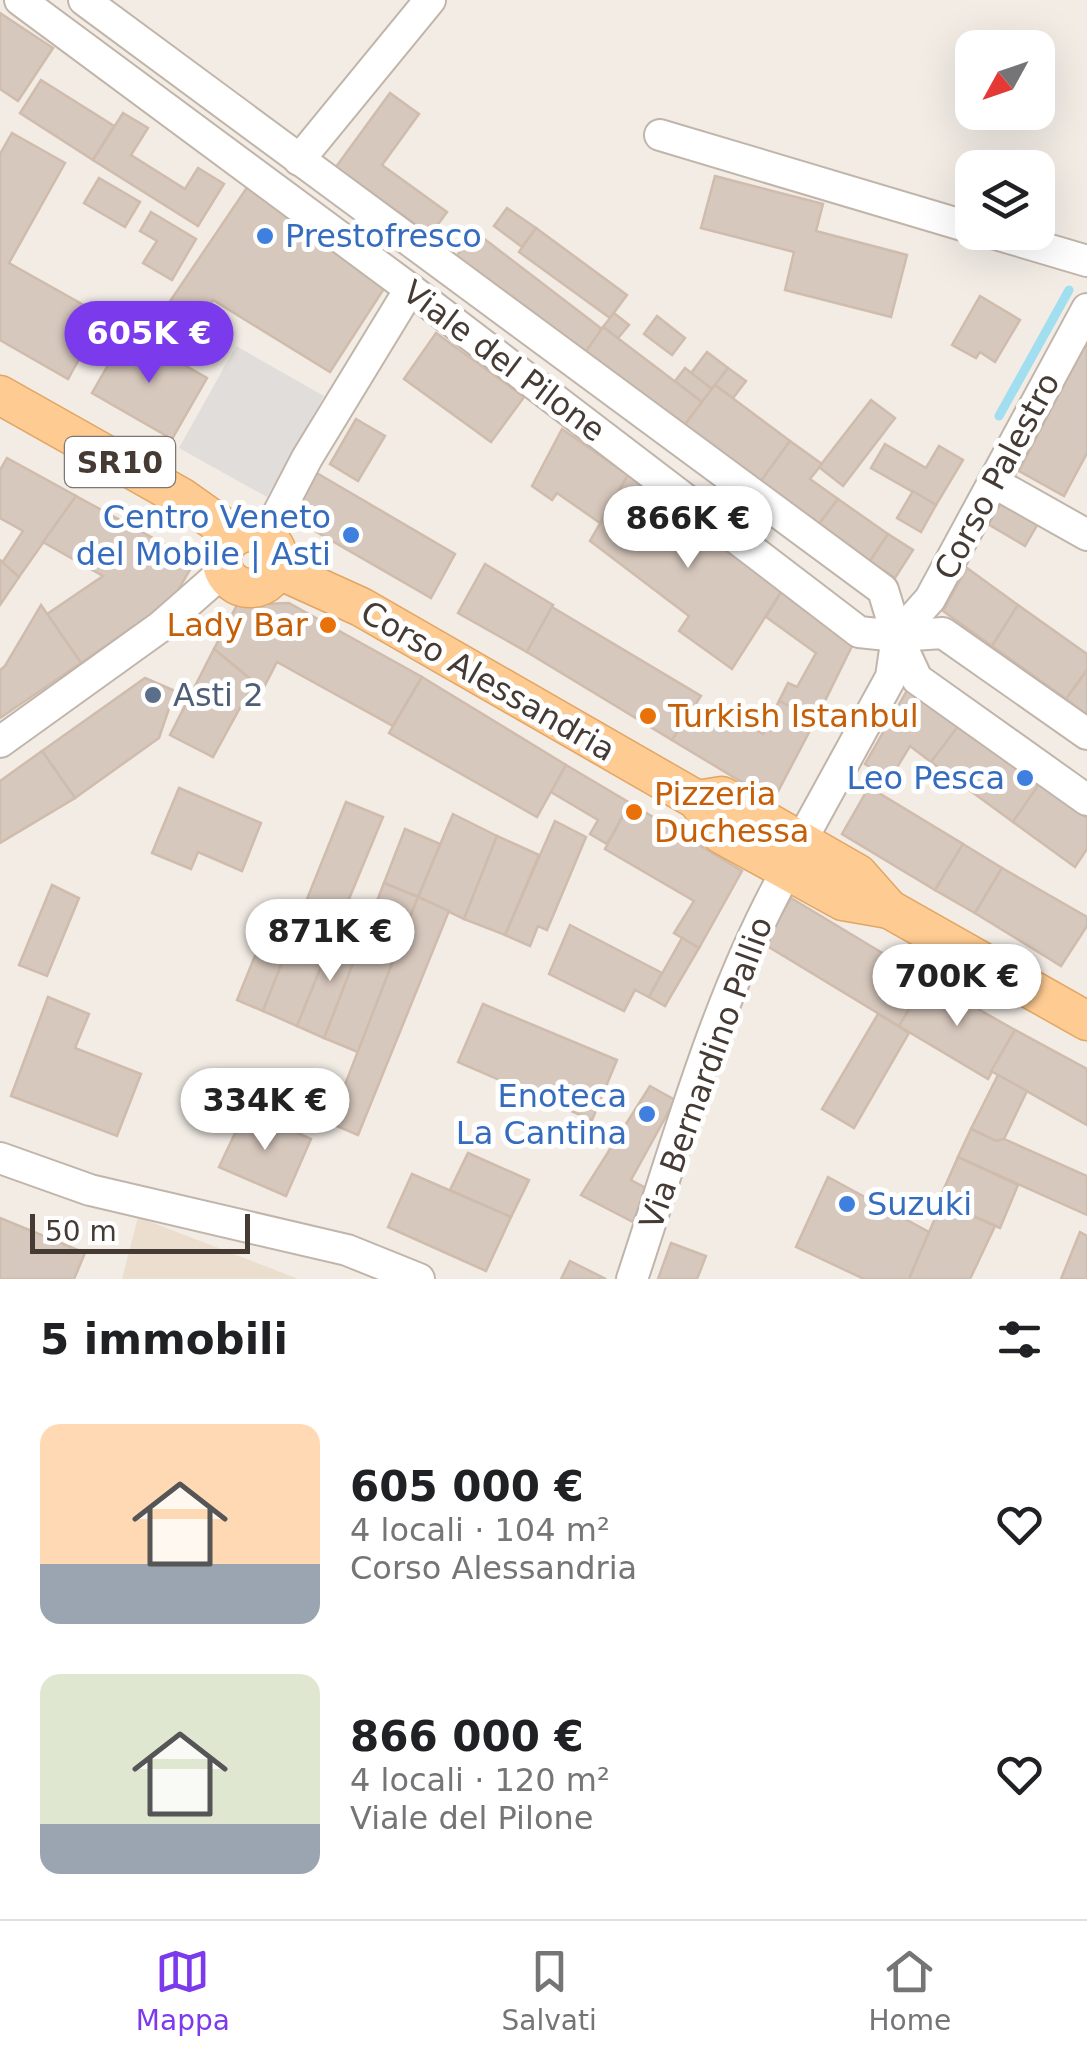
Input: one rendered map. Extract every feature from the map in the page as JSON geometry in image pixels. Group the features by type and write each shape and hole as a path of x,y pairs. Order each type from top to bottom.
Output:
{"main road":[{"name":"Corso Alessandria","path":"0,395 182,497 251,553 361,607 697,800 721,834 794,855 843,901 889,909 1087,1021"}],"street":[{"name":"Viale del Pilone","path":"20,0 410,289 859,632 897,636 943,633 1087,734"},
{"name":"Viale del Pilone","path":"84,0 883,590 897,636 917,679 1087,800"},
{"path":"299,160 430,0"},
{"path":"660,136 955,223"},
{"path":"1048,250 1087,262"},
{"path":"0,742 160,627 251,553 410,289"},
{"name":"Corso Palestro","path":"897,636 930,600 1087,308"},
{"path":"994,482 1087,535"},
{"name":"Via Bernardino Pallio","path":"632,1279 716,1027 754,930 891,676 897,636"},
{"path":"0,1158 90,1190 343,1264 419,1279"}],"shaded area":[{"path":"236,346 324,396 267,497 179,448"},
{"path":"138,1217 296,1278 122,1279"}],"building":[{"path":"0,13 53,48 18,101 0,89"},
{"path":"41,80 114,126 93,160 20,113"},
{"path":"390,93 419,114 382,165 447,212 430,235 336,167"},
{"path":"123,113 148,128 131,155 185,189 198,168 224,184 198,226 93,160"},
{"path":"12,133 65,163 9,263 103,316 68,379 0,340 0,154"},
{"path":"715,176 823,204 816,231 907,255 891,317 785,290 794,252 701,228"},
{"path":"99,178 140,202 125,227 84,203"},
{"name":"Prestofresco","path":"248,186 385,287 330,372 213,300 199,322 169,303"},
{"path":"507,208 536,228 522,247 494,226"},
{"path":"151,212 196,239 172,280 143,263 157,241 140,231"},
{"path":"536,228 627,295 610,318 519,252"},
{"path":"474,231 602,329 585,353 456,257"},
{"path":"980,296 1020,320 995,362 980,352 976,358 952,345"},
{"path":"614,313 629,325 618,338 603,327"},
{"path":"657,316 685,338 672,355 644,334"},
{"path":"603,327 702,402 684,426 585,353"},
{"path":"127,332 207,378 172,439 92,393"},
{"path":"436,333 524,397 491,442 404,379"},
{"path":"1087,340 1087,453 1064,496 1019,471"},
{"path":"707,352 728,368 712,389 691,373"},
{"path":"685,368 712,389 702,402 675,381"},
{"path":"728,368 746,381 733,398 715,385"},
{"path":"715,385 790,441 761,481 684,426"},
{"path":"871,400 895,418 843,486 819,467"},
{"path":"356,419 385,436 358,481 330,464"},
{"path":"562,429 628,475 600,523 557,493 552,500 532,486"},
{"path":"790,441 822,464 810,479 838,499 819,524 761,481"},
{"path":"885,444 926,468 939,446 963,460 936,505 871,468"},
{"path":"7,458 76,496 19,577 2,563 23,531 0,518 0,470"},
{"path":"315,472 455,554 431,598 289,516"},
{"path":"628,475 783,589 732,669 679,631 689,616 590,541"},
{"path":"913,491 936,505 921,532 897,518"},
{"path":"76,496 195,561 173,599 81,663 47,614 103,576 43,542"},
{"path":"838,499 888,534 870,561 819,524"},
{"path":"1003,500 1039,522 1025,546 988,524"},
{"path":"888,534 913,550 895,578 870,561"},
{"path":"0,560 19,577 0,605"},
{"path":"485,564 553,605 527,652 458,613"},
{"path":"967,568 1018,605 992,646 943,611"},
{"path":"783,589 856,638 816,719 779,701 788,683 797,687 816,653 766,617"},
{"path":"289,603 422,677 393,726 277,662 263,689 214,649 237,605"},
{"path":"41,605 81,663 0,718 0,670"},
{"path":"1018,605 1087,654 1087,670 1066,699 992,646"},
{"path":"552,607 701,696 672,740 527,652"},
{"path":"214,649 254,682 213,757 170,735"},
{"path":"1087,670 1087,715 1066,699"},
{"path":"422,677 566,765 537,817 389,733"},
{"path":"145,678 175,691 159,738 75,798 42,751"},
{"path":"909,687 960,724 931,762 910,746 890,779 865,764"},
{"path":"779,701 816,719 773,801 672,740 690,713 716,729 726,713 763,734"},
{"path":"960,724 1040,783 1013,822 931,762"},
{"path":"42,751 75,798 0,843 0,781"},
{"path":"566,765 630,803 607,844 590,834 598,820 551,792"},
{"path":"1040,783 1087,818 1087,849 1075,867 1013,822"},
{"path":"869,787 963,844 935,890 842,834"},
{"path":"179,788 261,823 242,871 198,852 191,869 152,853"},
{"path":"346,802 383,817 337,928 301,914"},
{"path":"630,803 742,871 699,948 674,933 694,901 605,849"},
{"path":"453,814 497,836 464,919 418,897"},
{"path":"555,821 586,837 547,930 538,926 530,946 505,935"},
{"path":"405,829 440,844 418,897 384,883"},
{"path":"497,836 539,855 505,935 464,919"},
{"path":"963,844 1002,868 975,913 935,890"},
{"path":"1002,868 1087,917 1087,926 1061,966 975,913"},
{"path":"384,883 418,897 358,1052 324,1038"},
{"path":"52,885 79,898 47,976 19,965"},
{"path":"418,897 449,911 358,1135 330,1123"},
{"path":"791,898 927,980 899,1026 764,944"},
{"path":"276,904 301,914 263,1011 237,1000"},
{"path":"301,914 337,928 297,1026 263,1011"},
{"path":"570,925 662,973 649,997 635,990 624,1011 549,974"},
{"path":"337,928 362,940 324,1038 297,1026"},
{"path":"682,938 699,948 665,1006 649,997"},
{"path":"927,980 1015,1030 988,1079 899,1026"},
{"path":"48,997 89,1014 75,1048 141,1074 117,1136 11,1096"},
{"path":"483,1004 617,1060 592,1120 458,1062"},
{"path":"878,1014 909,1033 854,1128 822,1109"},
{"path":"1015,1030 1087,1069 1087,1125 991,1071"},
{"path":"998,1075 1027,1091 1004,1139 996,1141 971,1129"},
{"path":"650,1086 675,1100 631,1180 646,1188 633,1222 581,1195"},
{"path":"246,1110 311,1139 286,1196 219,1167"},
{"path":"971,1129 996,1141 1004,1139 1087,1176 1087,1215 958,1157"},
{"path":"468,1153 529,1180 511,1217 450,1190"},
{"path":"958,1157 1018,1185 1000,1228 939,1200"},
{"path":"412,1174 511,1217 486,1271 388,1227"},
{"name":"Suzuki","path":"828,1177 929,1232 909,1279 864,1279 796,1247"},
{"path":"942,1202 995,1226 970,1279 909,1279"},
{"path":"0,1218 85,1253 74,1279 0,1279"},
{"path":"1080,1232 1087,1236 1087,1279 1061,1279"},
{"path":"671,1243 706,1256 697,1279 658,1279"},
{"path":"570,1261 606,1279 561,1279"}],"waterway":[{"path":"999,416 1069,290"}],"place":[{"name":"Prestofresco","path":"265,236"},
{"name":"Centro Veneto del Mobile | Asti","path":"351,535"},
{"name":"Lady Bar","path":"328,625"},
{"name":"Asti 2","path":"153,695"},
{"name":"Turkish Istanbul","path":"648,716"},
{"name":"Leo Pesca","path":"1025,778"},
{"name":"Pizzeria Duchessa","path":"634,812"},
{"name":"Enoteca La Cantina","path":"647,1114"},
{"name":"Suzuki","path":"847,1204"}]}
